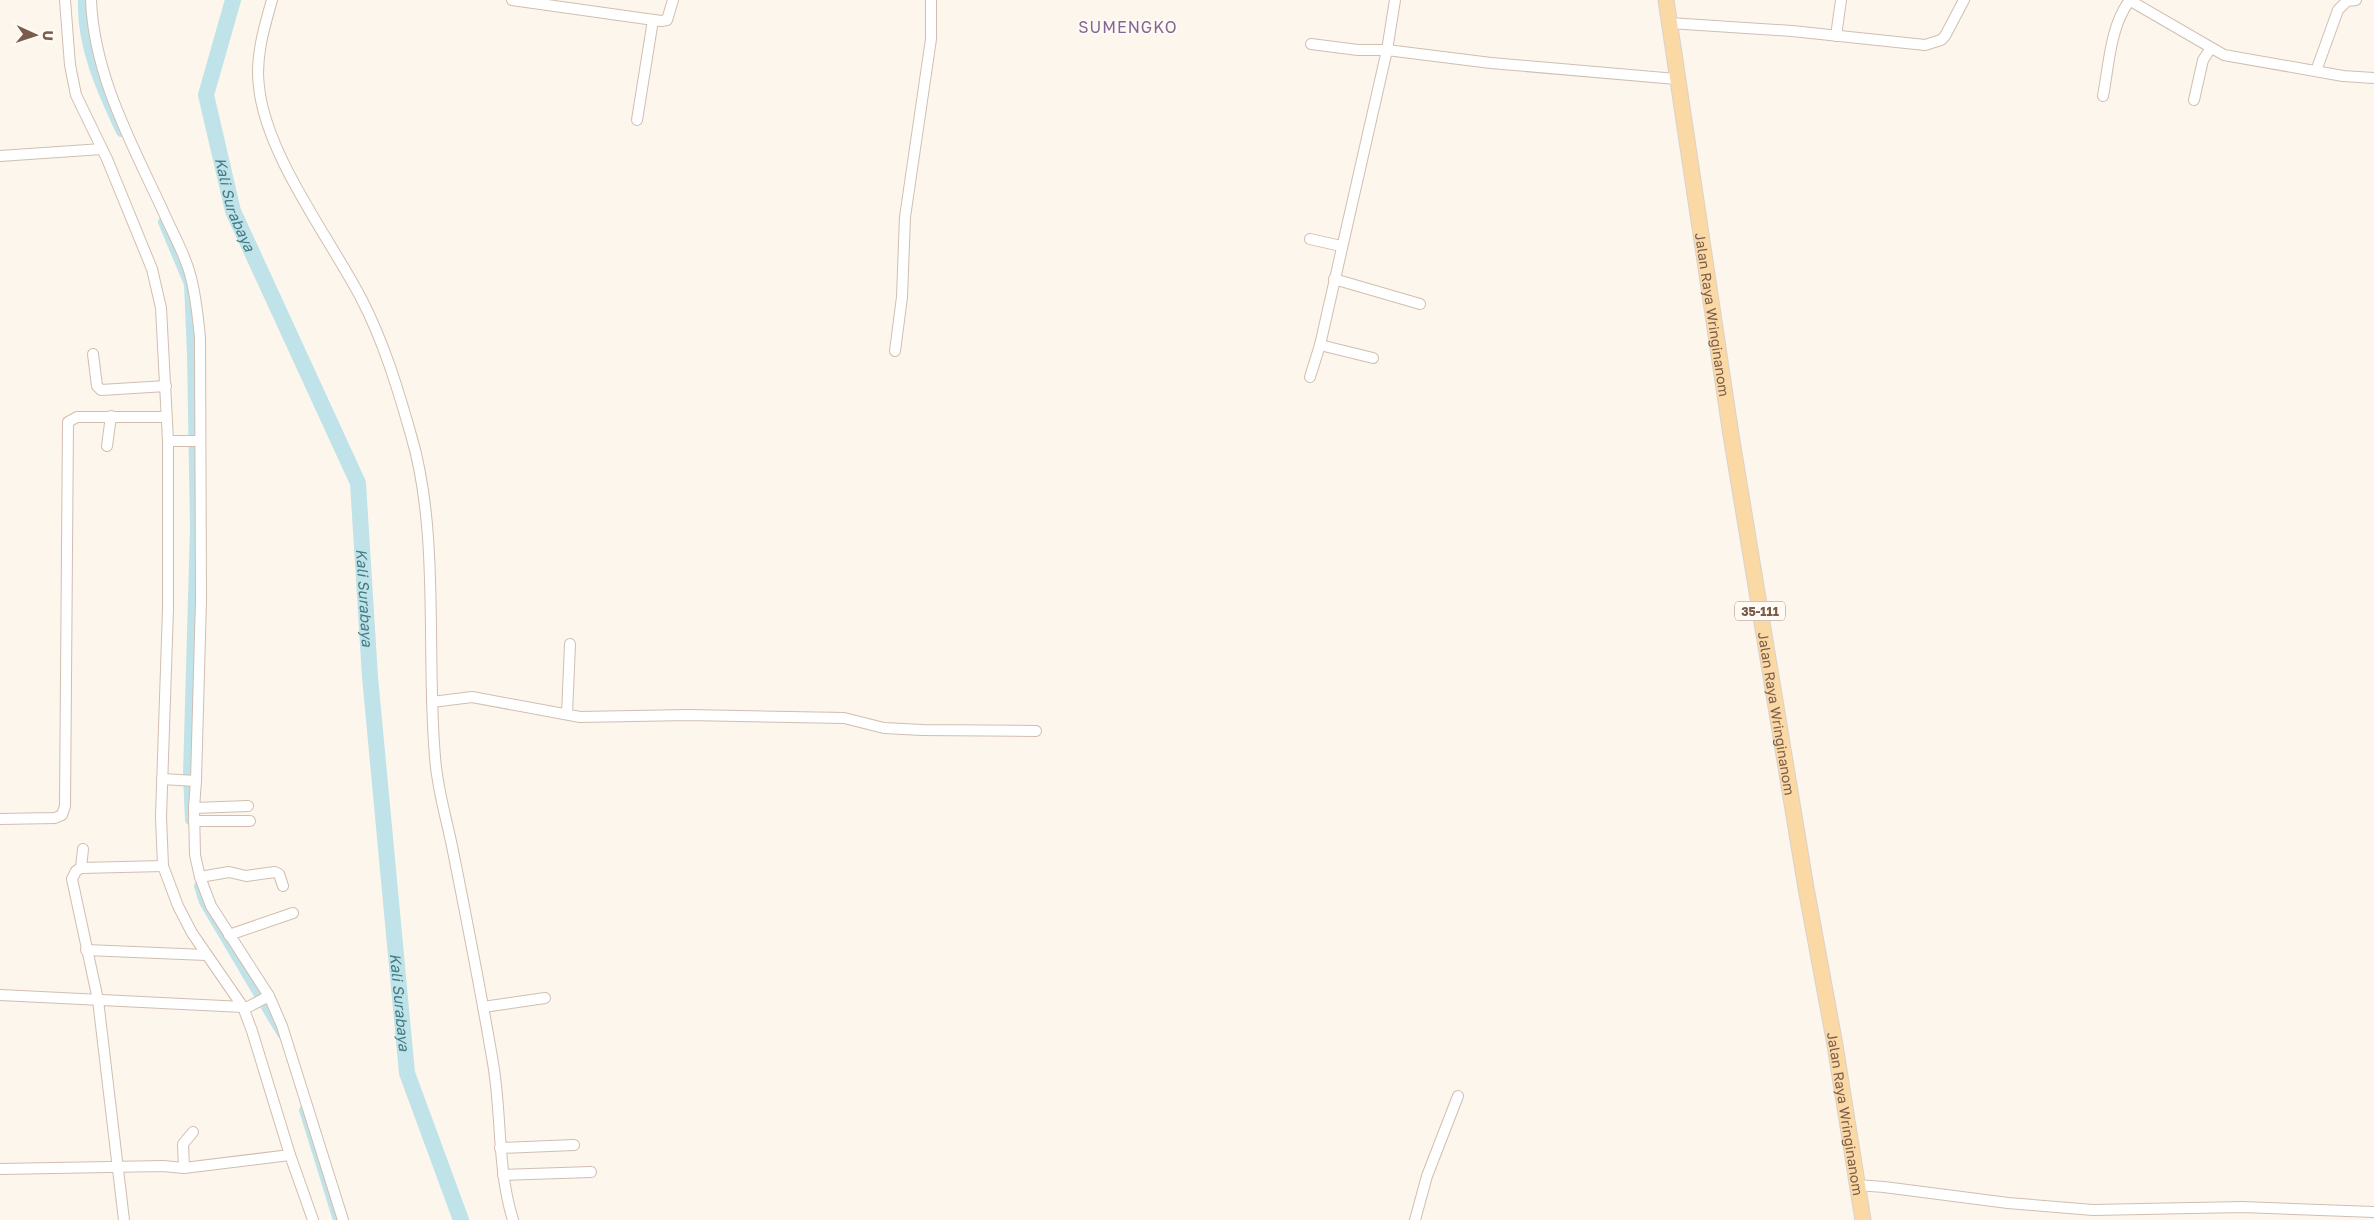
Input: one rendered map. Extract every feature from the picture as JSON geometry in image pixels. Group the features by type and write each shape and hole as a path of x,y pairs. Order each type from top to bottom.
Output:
{"main road":[{"name":"Jalan Raya Wringinanom","path":"1666,0 1676,79 1703,241 1731,435 1806,888 1835,1045 1864,1186 1863,1220"}],"street":[{"path":"65,0 72,82 155,277 161,308 160,386 172,441 168,609 167,779 161,817 163,866 178,906 206,955 245,1007 290,1155 313,1220"},
{"path":"91,0 94,35 102,71 124,127 191,275 200,338 198,441 201,600 194,808 195,855 200,877 211,906 267,997 294,1059 343,1220"},
{"path":"272,0 260,45 258,67 258,85 264,111 294,181 368,311 412,436 422,488 427,539 432,702 437,775 483,1007 496,1086 503,1175 513,1220"},
{"path":"512,0 652,20 667,20 673,0"},
{"path":"895,351 902,297 905,217 931,39 931,0"},
{"path":"1310,377 1320,345 1387,50 1395,0"},
{"path":"1836,36 1841,0"},
{"path":"1669,23 1913,44 1933,44 1945,36 1964,0"},
{"path":"2103,96 2112,45 2123,9 2130,0 2224,55 2242,60 2344,76 2374,78"},
{"path":"2316,71 2338,10 2347,1 2356,0"},
{"path":"637,120 652,20"},
{"path":"1311,44 1358,50 1387,50 1491,63 1676,79"},
{"path":"2194,100 2203,60 2211,48"},
{"path":"0,156 102,149"},
{"path":"1310,239 1341,246"},
{"path":"1334,279 1420,304"},
{"path":"1320,345 1374,358"},
{"path":"93,354 97,386 101,390 160,386"},
{"path":"108,446 111,416"},
{"path":"0,819 12,817 55,818 60,817 64,811 66,797 67,426 69,420 74,417 166,417"},
{"path":"172,441 198,441"},
{"path":"567,714 570,644"},
{"path":"432,702 472,697 592,717 688,715 844,718 884,728 1036,731"},
{"path":"167,779 195,781"},
{"path":"194,808 248,806"},
{"path":"194,821 250,821"},
{"path":"81,868 83,849"},
{"path":"124,1220 98,1000 72,879 76,871 81,868 163,866"},
{"path":"200,877 229,872 246,876 275,872 279,874 283,886"},
{"path":"230,935 293,914"},
{"path":"86,950 206,955"},
{"path":"0,995 245,1007 267,997"},
{"path":"483,1007 544,998"},
{"path":"1415,1220 1427,1176 1458,1096"},
{"path":"184,1168 183,1144 193,1132"},
{"path":"500,1148 574,1146"},
{"path":"0,1169 119,1169 163,1166 184,1168 290,1155"},
{"path":"503,1175 591,1172"},
{"path":"1864,1186 2008,1203 2093,1210 2242,1207 2374,1212"}],"waterway":[{"path":"83,0 83,17 89,51 100,84 121,132"},
{"name":"Kali Surabaya","path":"233,0 206,95 233,211 358,483 370,677 407,1073 461,1220"},
{"path":"163,222 189,284 195,527 188,775 190,820"},
{"path":"199,886 204,902 282,1034"},
{"path":"304,1110 338,1220"}],"district":[{"name":"SUMENGKO","path":"1128,27"}]}
